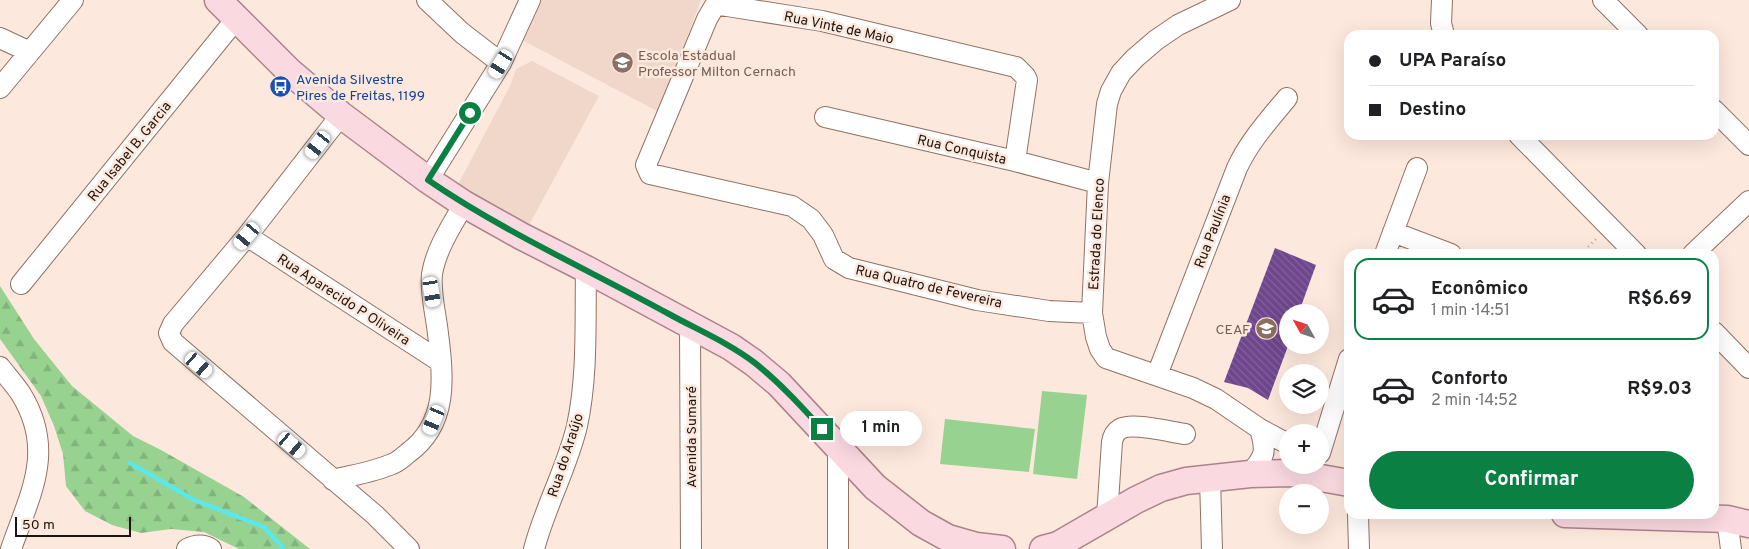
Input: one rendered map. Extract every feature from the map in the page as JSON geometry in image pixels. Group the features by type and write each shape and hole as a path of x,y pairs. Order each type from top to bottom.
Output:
{"main road":[{"path":"218,0 289,71 341,115 428,180 464,204 521,236 731,347 779,384 875,487 921,523 948,538 976,546 1002,549"},
{"path":"1043,549 1058,545 1136,500 1161,488 1186,481 1279,470"},
{"path":"1328,474 1344,481"},
{"path":"1673,519 1738,522"}],"street":[{"path":"0,88 73,0"},
{"path":"428,180 501,64 530,0"},
{"name":"Estrada do Elenco","path":"1230,0 1178,25 1156,40 1121,73 1111,91 1107,104 1098,183 1092,313 1096,337 1100,349 1106,358 1193,388 1216,399 1260,429 1279,439"},
{"path":"1442,0 1441,23 1443,30"},
{"path":"1603,0 1633,30"},
{"path":"430,1 462,32 501,64"},
{"name":"Rua Vinte de Maio","path":"650,174 646,165 647,160 707,19 714,7 721,4 822,21 1016,67 1027,80 1014,161"},
{"name":"Rua Isabel B. Garcia","path":"21,284 236,19"},
{"path":"0,38 30,52"},
{"name":"Rua Paulínia","path":"1157,375 1244,152 1287,98"},
{"path":"341,115 247,236 173,324 169,332 173,342 375,515 409,549"},
{"path":"1719,115 1749,145"},
{"name":"Rua Conquista","path":"825,117 1014,161 1098,183"},
{"path":"1523,140 1631,249"},
{"path":"1387,249 1417,168"},
{"name":"Rua Quatro de Fevereira","path":"650,174 792,206 811,219 823,235 834,259 850,268 977,300 1049,311 1092,313"},
{"path":"1698,249 1749,201"},
{"path":"333,480 394,464 414,449 429,432 439,407 443,378 432,292 432,274 439,252 464,204"},
{"path":"1393,232 1438,249"},
{"name":"Rua Aparecido P Oliveira","path":"247,236 441,362"},
{"name":"Rua do Araújo","path":"534,549 539,529 577,427 584,384 586,269"},
{"name":"Avenida Sumaré","path":"690,326 692,549"},
{"path":"1719,337 1749,368"},
{"path":"0,366 21,394 34,421 39,443 37,473 11,549"},
{"path":"1325,424 1344,373"},
{"path":"1107,517 1114,434 1120,428 1130,426 1185,434"},
{"path":"1250,474 1264,452 1264,443 1260,429"},
{"path":"838,446 838,549"},
{"path":"1210,478 1212,549"},
{"path":"1358,519 1359,549"},
{"path":"1731,549 1738,522"},
{"path":"186,549 196,545 210,549"}],"path":[{"path":"1586,249 1609,227"}],"shaded area":[{"name":"Escola Estadual Professor Milton Cernach","path":"540,0 701,0 659,112 522,40"},
{"path":"532,61 599,96 528,227 453,194 510,86 516,69"}],"green space":[{"path":"0,286 34,339 72,386 133,436 244,497 310,549 239,549 204,532 171,529 141,533 112,525 85,511 66,486 63,454 54,426 41,396 0,339"},
{"path":"1042,391 1087,395 1077,479 1033,474"},
{"path":"945,419 1035,429 1029,472 940,464"}],"building":[{"name":"CEAF","path":"1275,248 1316,265 1302,304 1279,304 1279,354 1285,354 1281,364 1279,364 1279,370 1268,400 1248,388 1224,382"}],"waterway":[{"path":"130,463 194,500 264,527 284,549"}],"place":[{"name":"Escola Estadual Professor Milton Cernach","path":"622,63"},
{"name":"Avenida Silvestre Pires de Freitas, 1199","path":"280,87"},
{"name":"CEAF","path":"1266,329"}],"route":[{"path":"470,113 428,180 464,204 521,236 731,347 779,384 805,409 822,429"}]}
